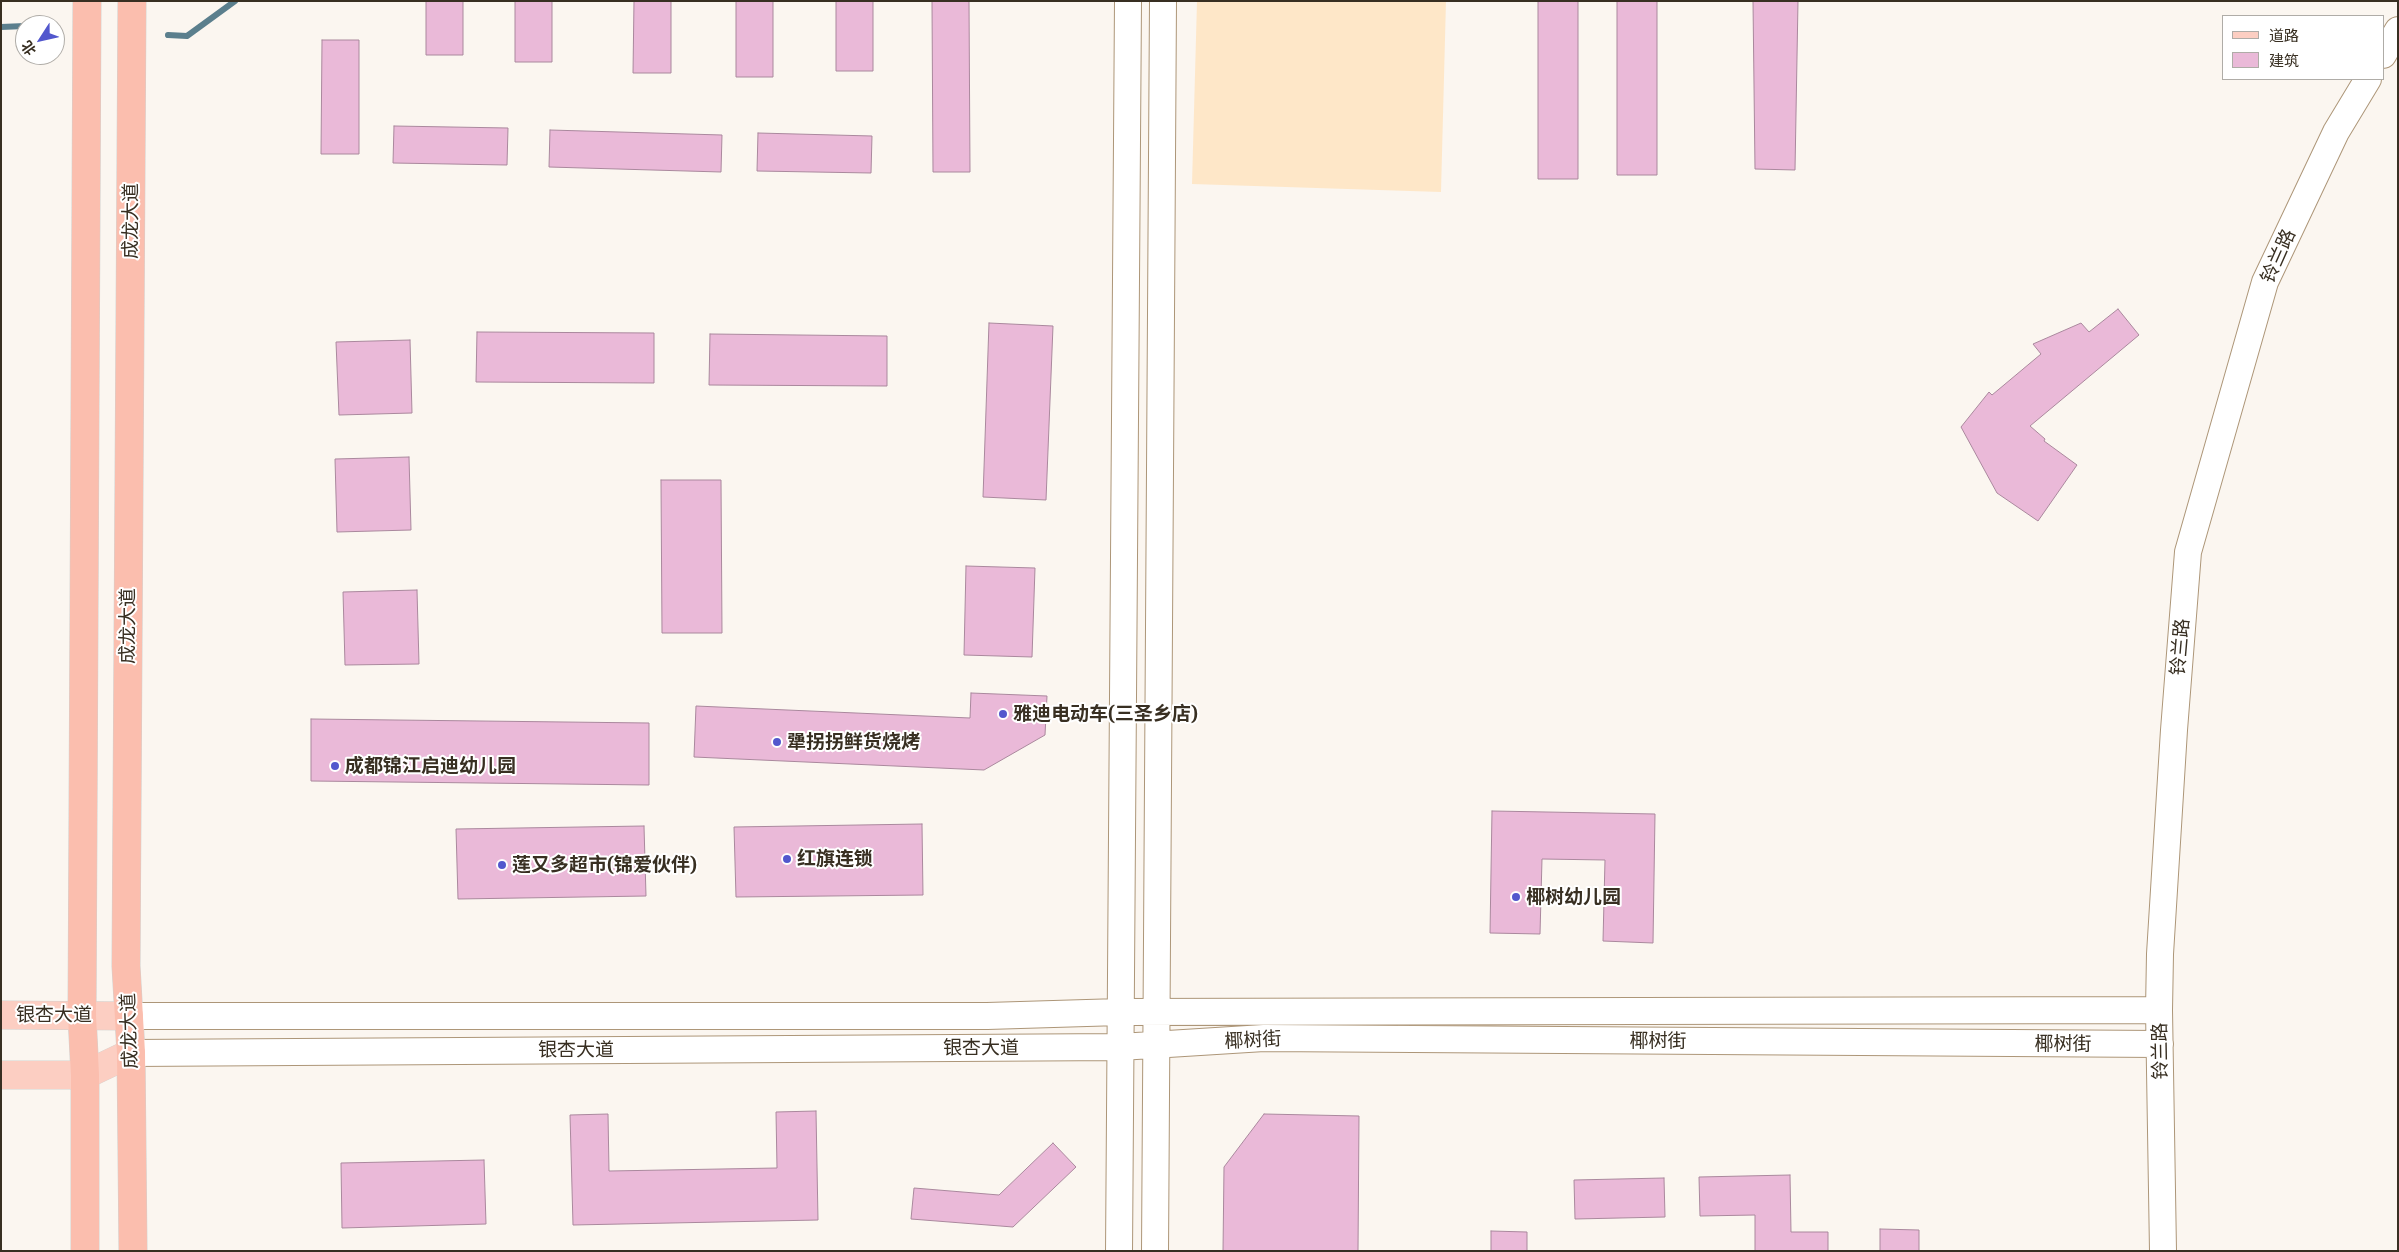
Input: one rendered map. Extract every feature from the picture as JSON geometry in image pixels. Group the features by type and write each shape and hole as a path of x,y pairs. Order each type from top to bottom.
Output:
{"highway":[{"path":"85,1251 85,1075 82,1016 87,1"},
{"name":"成龙大道","path":"132,1 126,966 131,1053 133,1251"}],"main road":[{"name":"银杏大道","path":"1,1015 129,1016"},
{"name":"银杏大道","path":"1,1075 85,1075 131,1053"}],"street":[{"path":"1119,1251 1128,1"},
{"path":"1155,1251 1163,1"},
{"path":"2384,53 2398,30"},
{"name":"铃兰路","path":"2163,1251 2159,1010 2174,730 2188,552 2265,282 2336,132 2367,80"},
{"name":"椰树街","path":"1157,1012 2159,1010"},
{"name":"银杏大道","path":"129,1016 987,1016 1157,1012"},
{"name":"椰树街","path":"1156,1046 1264,1038 2160,1044"},
{"name":"银杏大道","path":"131,1053 1120,1048 1156,1046"}],"shaded area":[{"path":"1197,1 1446,1 1441,192 1192,184"}],"building":[{"path":"426,1 463,1 463,55 426,55"},
{"path":"515,1 552,1 552,62 515,62"},
{"path":"634,1 671,1 671,73 633,73"},
{"path":"736,1 773,1 773,77 736,77"},
{"path":"836,1 873,1 873,71 836,71"},
{"path":"932,1 969,1 970,172 933,172"},
{"path":"1538,1 1578,1 1578,179 1538,179"},
{"path":"1617,1 1657,1 1657,175 1617,175"},
{"path":"1753,1 1798,1 1795,170 1755,169"},
{"path":"322,40 359,40 359,154 321,154"},
{"path":"394,126 508,128 507,165 393,163"},
{"path":"550,130 722,135 721,172 549,167"},
{"path":"758,133 872,136 871,173 757,171"},
{"path":"2118,309 2139,335 2030,426 2045,439 2044,441 2077,465 2038,521 1997,493 1961,427 1989,392 1992,395 2041,354 2033,344 2081,323 2089,332"},
{"path":"989,323 1053,326 1046,500 983,497"},
{"path":"477,332 654,333 654,383 476,382"},
{"path":"710,334 887,336 887,386 709,385"},
{"path":"410,340 412,413 339,415 336,342"},
{"path":"409,457 411,530 337,532 335,459"},
{"path":"661,480 721,480 722,633 662,633"},
{"path":"966,566 1035,568 1032,657 964,655"},
{"path":"417,590 419,664 345,665 343,592"},
{"path":"971,693 1047,696 1045,735 984,770 694,757 696,706 970,718"},
{"path":"311,719 649,723 649,785 311,781"},
{"name":"椰树幼儿园","path":"1492,811 1655,814 1653,943 1603,941 1605,860 1542,859 1540,934 1490,933"},
{"path":"922,824 923,895 736,897 734,827"},
{"path":"644,826 646,896 458,899 456,829"},
{"path":"816,1111 818,1220 573,1225 570,1115 608,1114 609,1171 777,1168 776,1112"},
{"path":"1264,1114 1359,1116 1358,1251 1223,1251 1224,1167"},
{"path":"1053,1143 1076,1167 1013,1227 911,1219 914,1188 999,1195"},
{"path":"484,1160 486,1224 342,1228 341,1163"},
{"path":"1790,1175 1791,1232 1828,1232 1828,1251 1755,1251 1755,1215 1700,1216 1699,1177"},
{"path":"1664,1178 1665,1217 1575,1219 1574,1180"},
{"path":"1880,1229 1919,1230 1919,1251 1880,1251"},
{"path":"1491,1231 1527,1232 1527,1251 1491,1251"}],"waterway":[{"path":"168,35 187,36 235,1"},
{"path":"1,27 15,26"}],"place":[{"name":"雅迪电动车(三圣乡店)","path":"1003,714"},
{"name":"犟拐拐鲜货烧烤","path":"777,742"},
{"name":"成都锦江启迪幼儿园","path":"335,766"},
{"name":"红旗连锁","path":"787,859"},
{"name":"莲又多超市(锦爱伙伴)","path":"502,865"},
{"name":"椰树幼儿园","path":"1516,897"}]}
